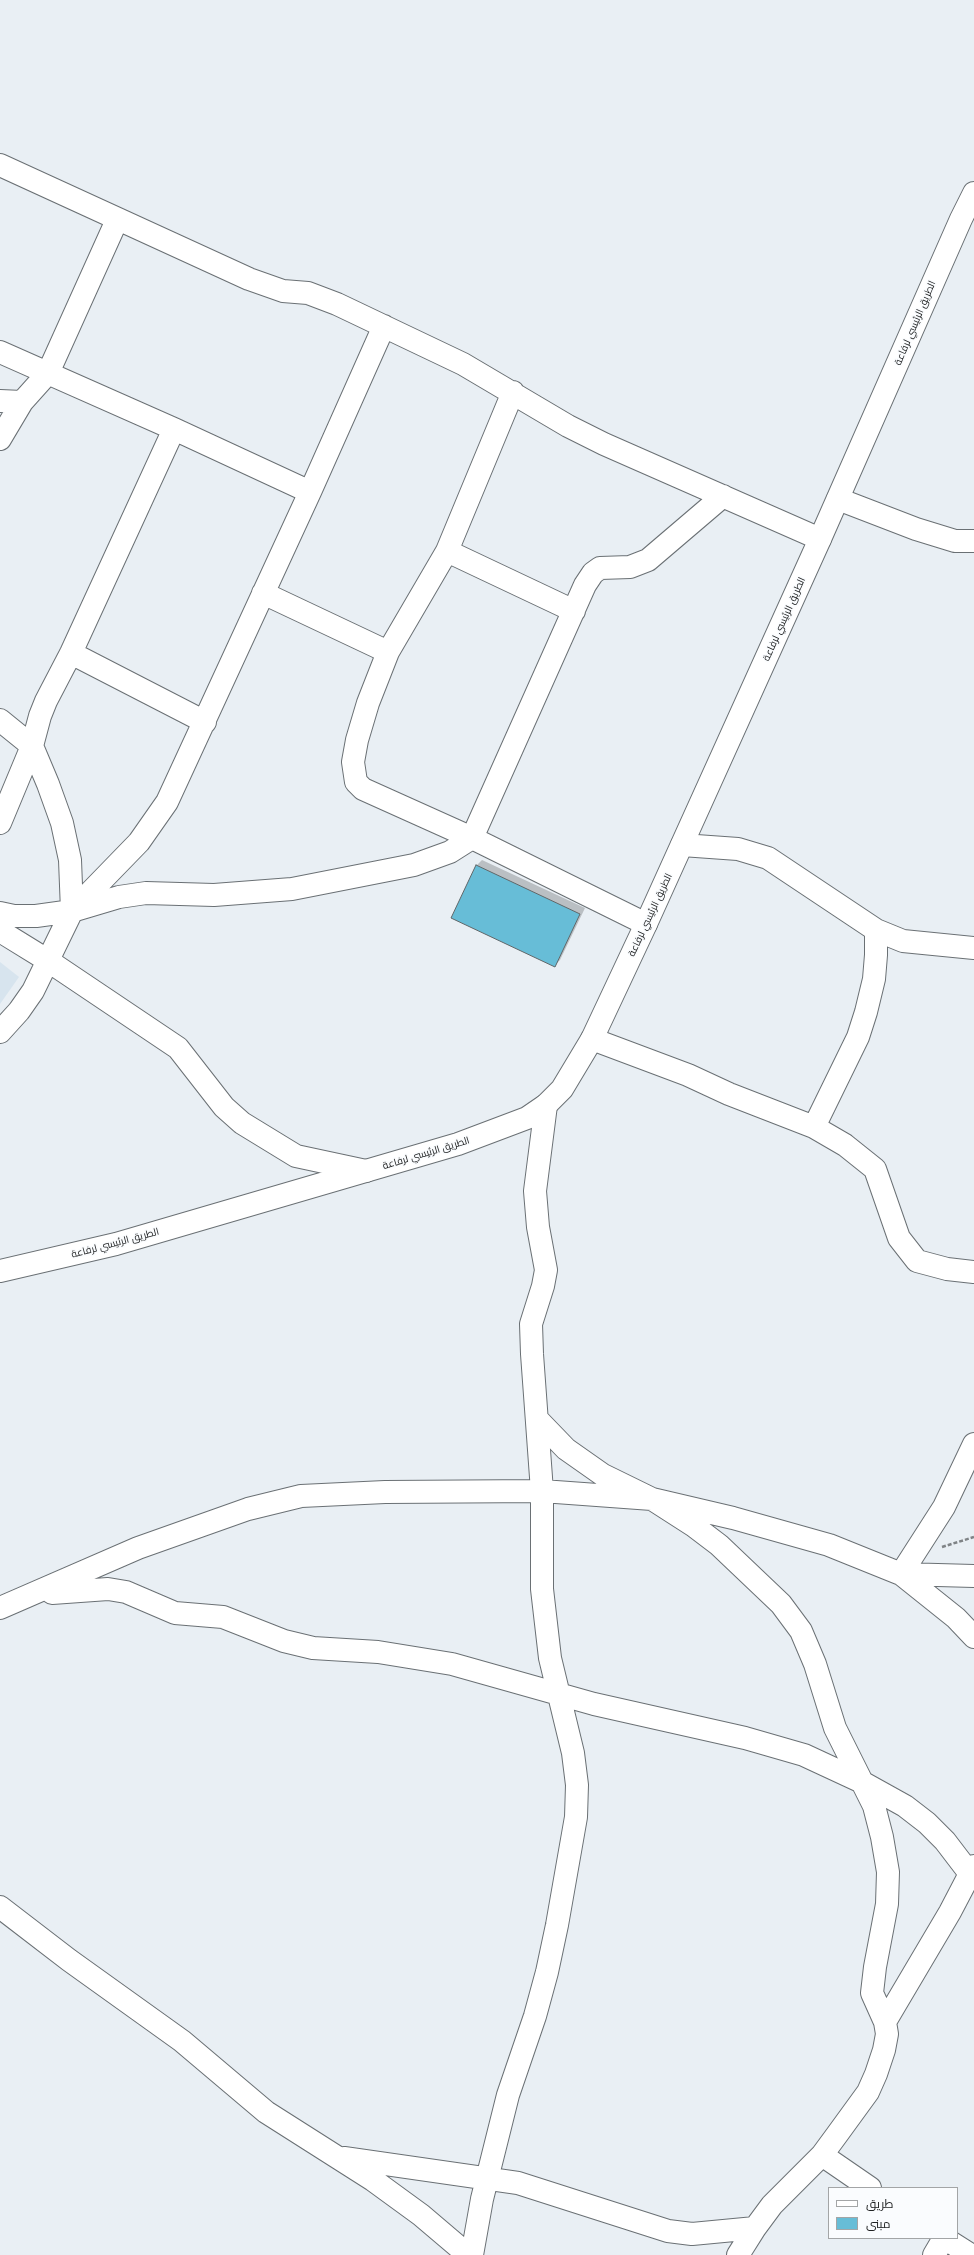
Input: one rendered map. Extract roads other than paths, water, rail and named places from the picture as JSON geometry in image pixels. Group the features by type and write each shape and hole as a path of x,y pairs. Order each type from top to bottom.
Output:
{"street":[{"path":"0,165 117,220 249,279 283,291 308,293 384,326 463,364 513,392 568,426 820,539"},
{"name":"الطريق الرئيسي لرفاعة","path":"0,1271 116,1244 366,1171 502,1129 527,1118 546,1105 562,1089 592,1039 646,924 838,499 961,219 974,193"},
{"path":"0,439 22,402 48,373 117,220"},
{"path":"0,1032 19,1012 33,991 72,911 139,842 166,802 205,722 384,326"},
{"path":"0,352 174,429 310,492"},
{"path":"513,392 447,551 388,652 368,703 357,740 353,762 356,782 363,789 472,838 646,924"},
{"path":"0,401 22,402"},
{"path":"0,822 32,746 38,721 46,700 71,653 174,429"},
{"path":"0,913 14,916 36,916 72,911 119,897 146,893 214,895 292,889 414,865 450,852 472,838 574,611 593,574 600,568 630,567 648,560 723,496"},
{"path":"838,499 916,529 955,540 974,541"},
{"path":"447,551 574,611"},
{"path":"263,594 388,652"},
{"path":"71,653 205,722"},
{"path":"0,720 32,746 62,823 70,860 72,911"},
{"path":"682,845 738,849 768,858 876,930 903,941 974,948"},
{"path":"814,1127 858,1037 866,1012 874,979 876,930"},
{"path":"0,931 47,960 178,1048 224,1107 242,1123 296,1156 366,1171"},
{"path":"592,1039 688,1075 729,1094 814,1127 845,1145 874,1169 899,1238 917,1261 974,1272"},
{"path":"472,2255 482,2199 508,2095 535,2016 547,1972 575,1824 577,1785 573,1753 550,1658 542,1589 542,1491 531,1324 543,1286 546,1270 538,1227 535,1191 546,1105"},
{"path":"538,1420 566,1449 603,1475 652,1499 719,1546 781,1604 801,1631 815,1664 835,1728 860,1781 874,1806 888,1872 887,1904 875,1967 872,1993 885,2022 887,2034 884,2050 868,2092 822,2155 772,2206 755,2228 738,2255"},
{"path":"902,1574 944,1507 974,1444"},
{"path":"0,1608 138,1548 212,1520 301,1496 385,1492 542,1491 652,1499 734,1518 828,1545 902,1574 956,1618 974,1637"},
{"path":"902,1574 974,1576"},
{"path":"32,1594 85,1590 114,1590 140,1597 158,1607 175,1613 223,1616 284,1641 313,1648 378,1652 452,1664 559,1695 745,1738 804,1756 860,1781 905,1806 927,1823 973,1873 885,2022"},
{"path":"0,1907 81,1969 182,2041 266,2112 373,2180 421,2215 468,2255"},
{"path":"822,2155 869,2187"},
{"path":"333,2156 525,2185 668,2231 692,2234 755,2228"},
{"path":"934,2255 943,2239"},
{"path":"946,2239 970,2255"}]}
